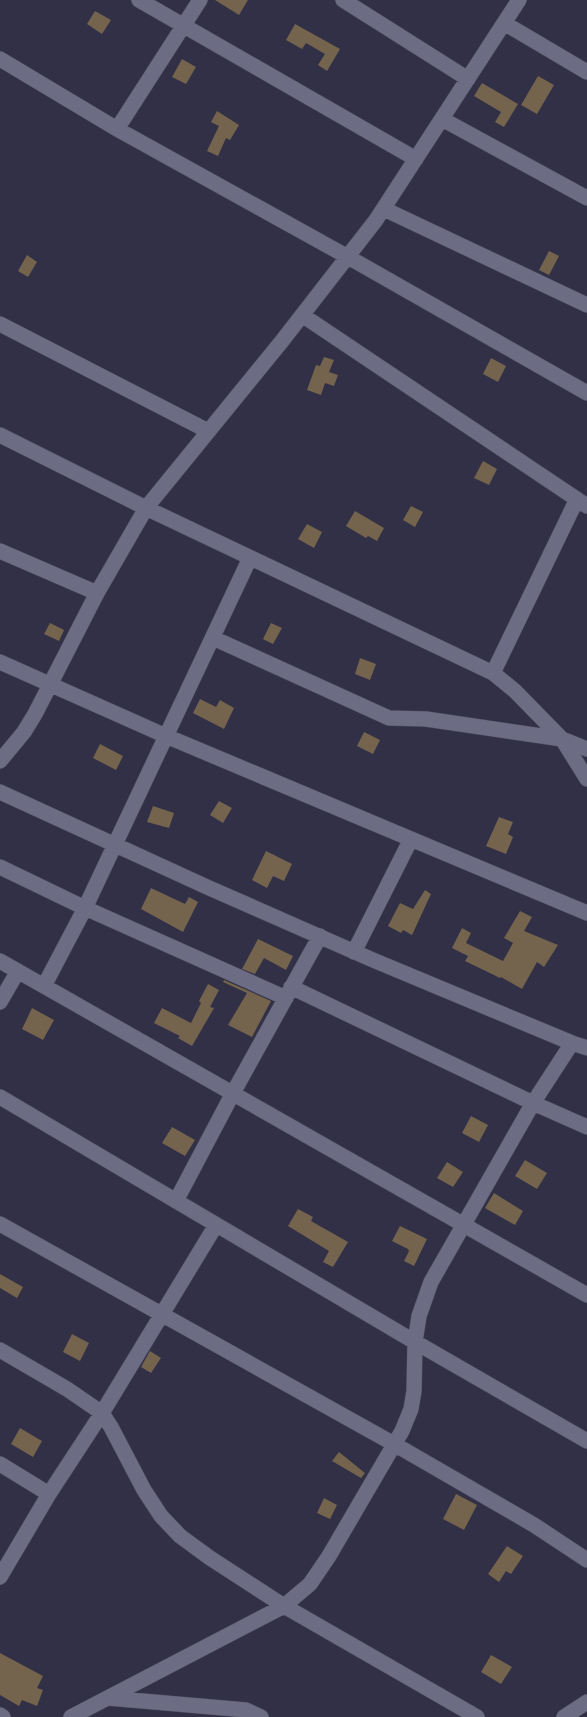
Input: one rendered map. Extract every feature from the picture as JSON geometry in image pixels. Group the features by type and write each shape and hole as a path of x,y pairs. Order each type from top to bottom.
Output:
{"street":[{"path":"139,0 416,159"},
{"path":"117,129 200,0"},
{"path":"343,0 468,79"},
{"path":"0,761 24,732 98,593 146,508 302,315 384,209 519,0"},
{"path":"504,23 587,72"},
{"path":"0,59 117,129 348,256 587,393"},
{"path":"442,119 587,198"},
{"path":"384,209 587,305"},
{"path":"302,315 582,503 493,673"},
{"path":"0,324 208,431"},
{"path":"0,435 146,508 493,673 515,691 562,739 587,779"},
{"path":"0,551 98,593"},
{"path":"44,986 85,908 250,558"},
{"path":"213,638 389,718 426,719 562,739 587,749"},
{"path":"0,662 166,736 587,913"},
{"path":"0,792 354,952 587,1048"},
{"path":"354,952 411,839"},
{"path":"0,867 85,908 289,993 587,1127"},
{"path":"176,1201 233,1093 320,936"},
{"path":"0,962 587,1295"},
{"path":"0,1002 18,971"},
{"path":"72,1717 284,1606 310,1584 329,1556 394,1444 412,1409 415,1342 419,1316 431,1282 465,1225 533,1103 572,1043"},
{"path":"0,1097 415,1342 587,1441"},
{"path":"0,1224 394,1444 534,1526 587,1560"},
{"path":"0,1577 49,1494 102,1413 216,1225"},
{"path":"0,1350 67,1389 102,1413 144,1490 161,1516 180,1536 210,1558 284,1606 478,1717"},
{"path":"0,1464 49,1494"},
{"path":"108,1698 246,1710 261,1717"},
{"path":"564,1717 587,1702"}],"building":[{"path":"215,0 248,0 239,15"},
{"path":"95,11 111,20 102,34 87,24"},
{"path":"295,24 340,49 327,71 318,65 325,54 306,43 302,49 286,40"},
{"path":"182,59 196,67 186,84 172,77"},
{"path":"538,76 554,85 537,114 521,105"},
{"path":"482,83 518,104 504,127 495,122 501,112 474,96"},
{"path":"217,111 239,125 230,140 226,138 218,156 207,151 219,126 211,122"},
{"path":"549,251 559,256 549,275 539,270"},
{"path":"27,255 37,262 28,277 18,271"},
{"path":"324,357 334,360 329,372 338,375 334,386 325,383 321,395 307,390 316,365 320,366"},
{"path":"491,358 506,366 498,382 483,374"},
{"path":"483,461 497,469 489,485 474,478"},
{"path":"411,506 423,512 415,527 403,520"},
{"path":"355,511 384,528 377,541 368,536 366,538 346,526"},
{"path":"307,524 322,532 314,548 298,539"},
{"path":"50,623 64,630 59,641 44,634"},
{"path":"271,623 282,628 273,644 263,639"},
{"path":"360,658 376,664 370,680 355,674"},
{"path":"200,699 216,707 220,700 234,708 224,729 193,713"},
{"path":"364,732 380,740 373,754 357,746"},
{"path":"100,744 123,756 116,770 93,758"},
{"path":"219,801 232,808 223,823 210,815"},
{"path":"153,806 174,813 169,828 147,822"},
{"path":"499,817 513,822 508,834 513,837 506,854 486,846"},
{"path":"266,851 292,864 284,881 273,876 267,888 252,880"},
{"path":"151,888 185,904 189,897 198,902 183,932 141,909"},
{"path":"425,890 431,894 412,935 403,930 401,933 388,926 400,903 413,909"},
{"path":"520,911 532,917 524,931 558,945 544,967 537,962 522,989 501,977 500,978 465,961 468,956 452,948 462,928 471,933 466,943 503,961 513,943 504,938"},
{"path":"258,939 293,956 286,970 264,958 255,974 242,969"},
{"path":"224,980 271,1001 252,1037 228,1025 247,993 223,982"},
{"path":"208,984 219,990 210,1007 214,1008 192,1046 178,1038 180,1036 154,1023 162,1008 191,1023 201,1003 199,1001"},
{"path":"32,1008 54,1020 43,1040 22,1029"},
{"path":"471,1116 488,1125 479,1142 462,1133"},
{"path":"172,1127 195,1140 185,1156 162,1143"},
{"path":"525,1160 547,1173 537,1189 515,1176"},
{"path":"447,1162 463,1172 453,1187 437,1178"},
{"path":"494,1193 523,1211 515,1225 485,1208"},
{"path":"298,1209 313,1217 311,1221 348,1242 333,1267 323,1262 329,1251 288,1226"},
{"path":"400,1226 427,1239 414,1266 404,1261 409,1251 408,1249 392,1241"},
{"path":"0,1274 23,1287 17,1298 0,1288"},
{"path":"72,1334 89,1343 80,1361 63,1352"},
{"path":"150,1351 161,1358 151,1373 141,1367"},
{"path":"20,1428 42,1441 33,1457 11,1444"},
{"path":"339,1452 365,1473 361,1478 332,1461"},
{"path":"456,1494 477,1505 464,1530 443,1519"},
{"path":"324,1498 337,1505 330,1519 317,1513"},
{"path":"507,1546 523,1556 511,1574 506,1571 499,1582 488,1574"},
{"path":"0,1653 43,1676 37,1688 43,1690 37,1706 22,1700 19,1706 0,1695"},
{"path":"491,1655 512,1667 501,1684 481,1672"}]}
